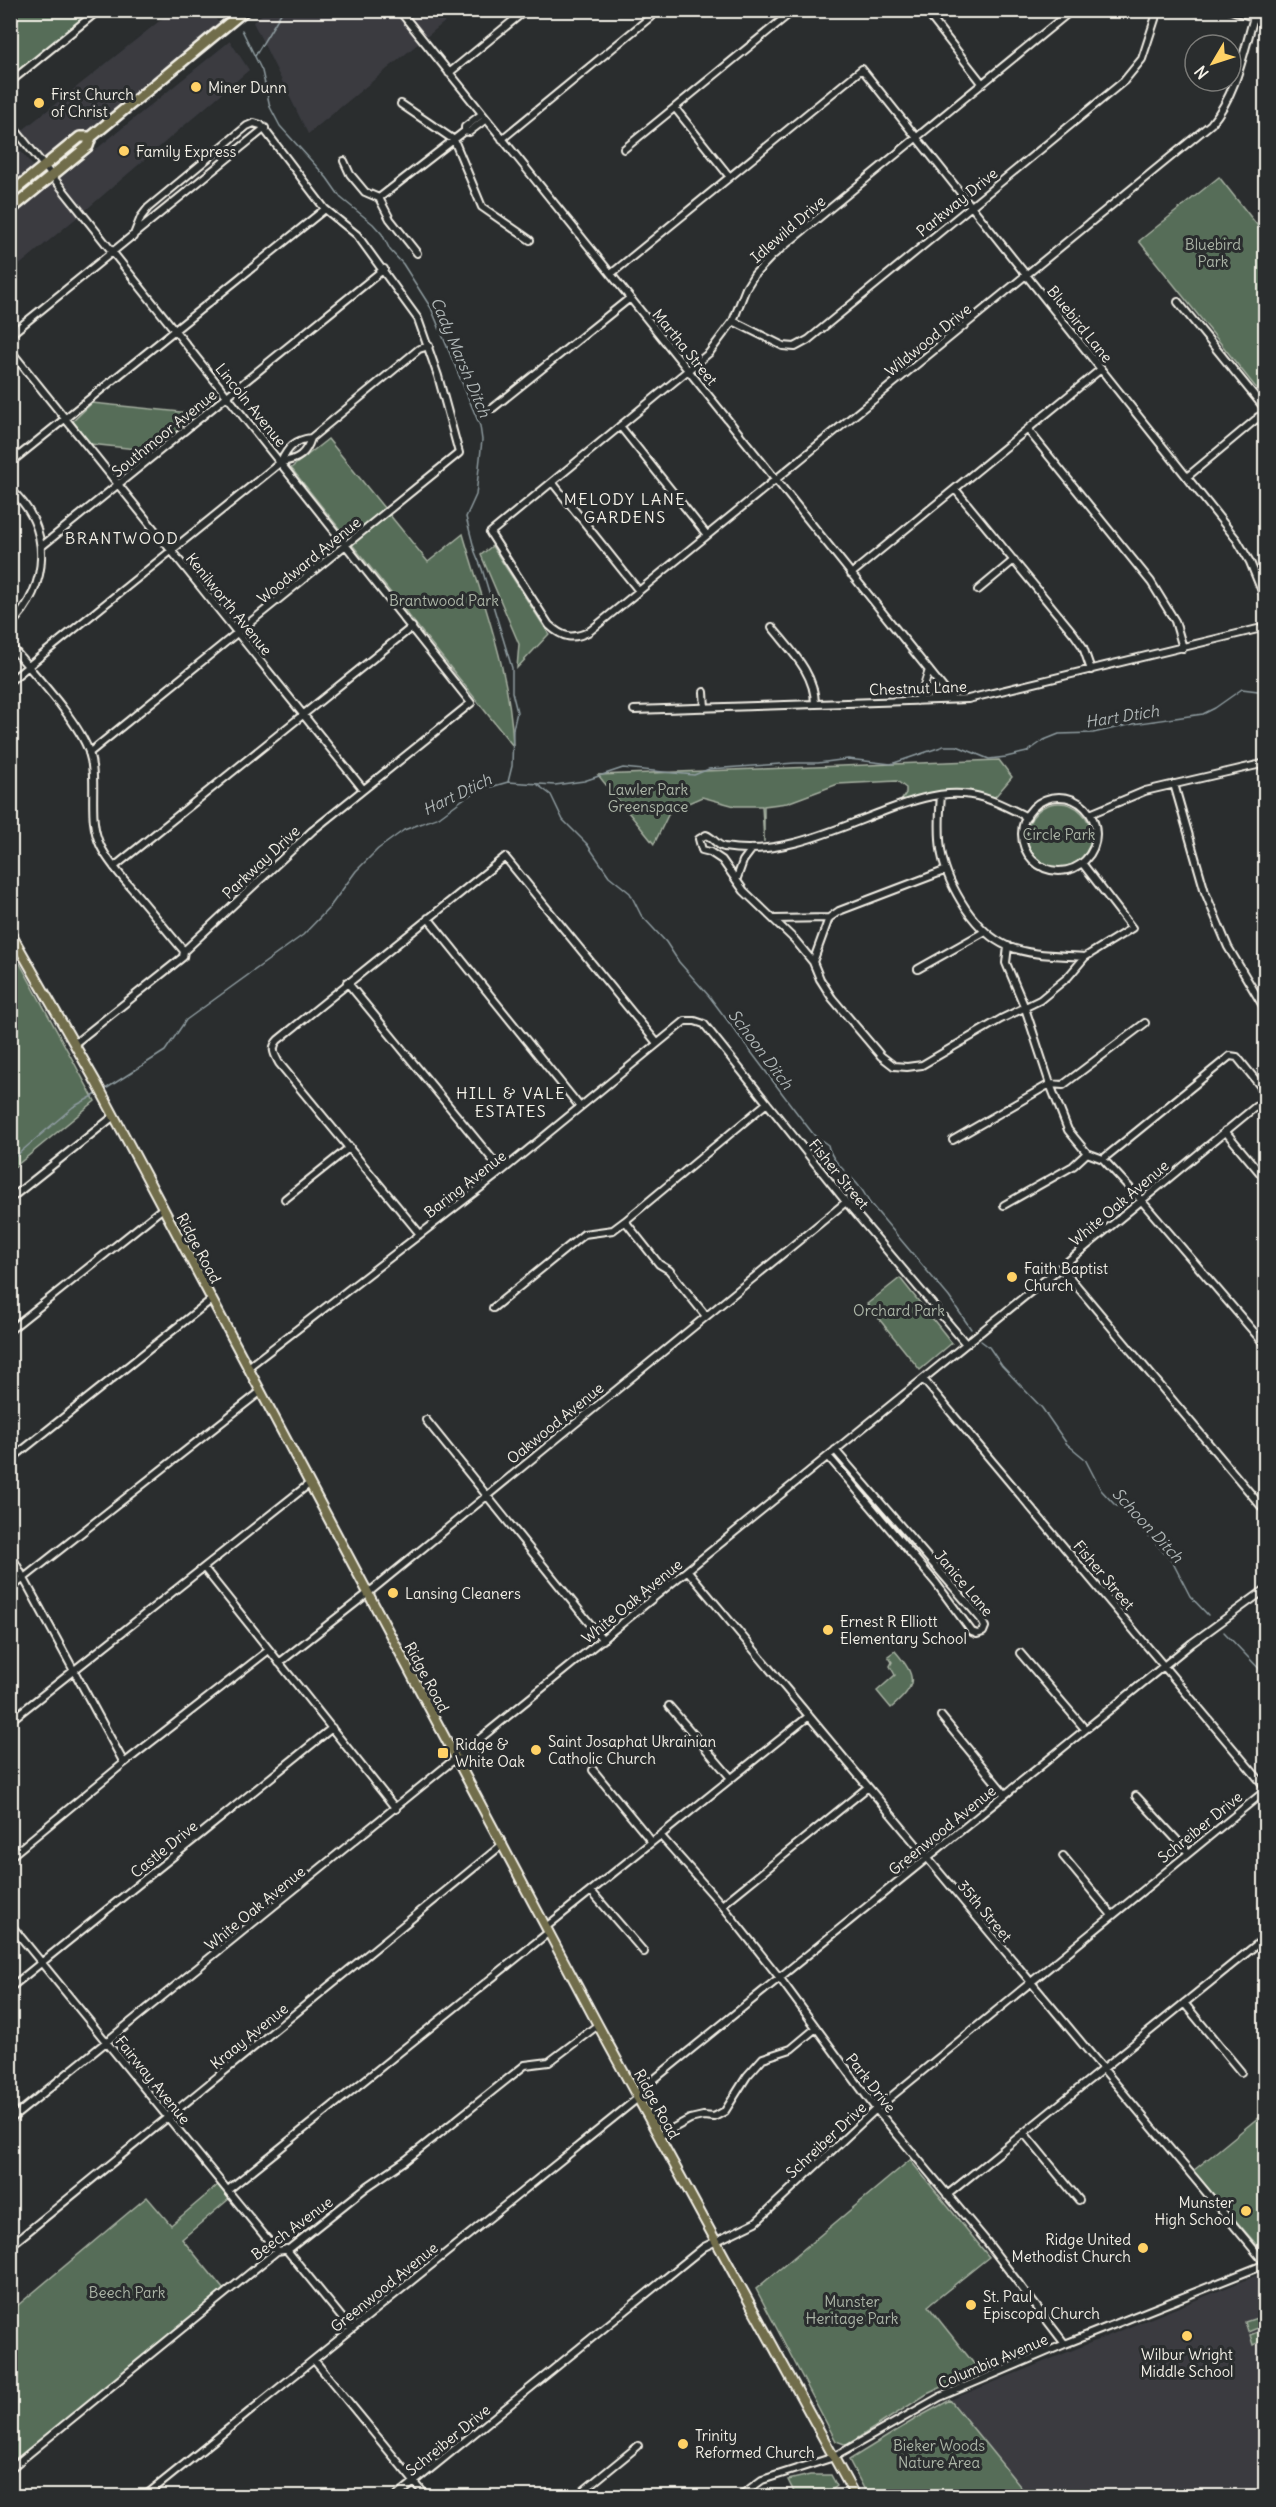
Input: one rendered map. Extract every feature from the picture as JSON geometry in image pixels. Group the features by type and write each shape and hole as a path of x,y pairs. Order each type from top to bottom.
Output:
{"highway":[{"path":"10,205 15,206 52,176 88,146 91,137 245,10"},
{"path":"10,194 80,137 91,137"}],"main road":[{"name":"Ridge Road","path":"10,932 96,1082 598,2025 855,2496"}],"street":[{"path":"10,82 99,10"},
{"name":"Martha Street","path":"399,10 952,699"},
{"path":"449,73 526,10"},
{"path":"502,139 659,10"},
{"path":"624,149 794,10"},
{"path":"925,10 982,83"},
{"name":"Idlewild Drive","path":"559,635 549,625 490,533 709,352 733,321 746,288 754,275 772,256 1072,10"},
{"name":"Parkway Drive","path":"733,321 783,346 795,347 808,340 1124,81 1142,59 1158,10"},
{"path":"1232,10 1255,14 1266,21"},
{"name":"Wildwood Drive","path":"559,635 570,638 590,631 1211,124 1229,97 1255,14"},
{"name":"Bluebird Lane","path":"729,177 862,69 1238,540 1266,601"},
{"path":"401,104 454,140 482,207 530,240"},
{"path":"611,274 729,177 675,108"},
{"path":"379,198 465,131 469,132 484,116"},
{"path":"10,681 281,462 287,449 299,439 311,438 419,349 429,346 418,319 384,269 357,235 325,209 265,128 254,123 247,126 148,208 133,237"},
{"name":"Lincoln Avenue","path":"11,126 471,703"},
{"path":"10,335 265,128"},
{"path":"344,161 360,187 379,198 390,219 417,253"},
{"path":"10,463 325,209"},
{"name":"Southmoor Avenue","path":"42,546 229,397 384,269"},
{"path":"493,408 630,298"},
{"path":"1178,302 1266,411 1187,477"},
{"name":"Woodward Avenue","path":"89,753 459,453 429,346"},
{"name":"Kenilworth Avenue","path":"10,350 363,789"},
{"path":"850,574 1101,369"},
{"path":"1258,417 1266,427"},
{"path":"620,426 707,536"},
{"path":"1028,430 1151,582 1174,621 1183,648"},
{"path":"281,462 295,460 302,455 308,450 311,438"},
{"path":"552,482 639,591"},
{"path":"10,489 27,508 39,532 42,546 42,569 37,588 21,615 10,626"},
{"path":"955,489 1074,634 1083,647 1091,670"},
{"path":"978,590 1014,560"},
{"path":"114,867 412,627"},
{"path":"772,627 810,677 815,690 815,704"},
{"name":"Chestnut Lane","path":"634,710 976,698 1266,627"},
{"path":"10,645 78,730 89,753 94,777 92,807 94,827 101,847 114,867 184,951"},
{"path":"916,701 922,692 929,670"},
{"path":"704,692 705,708"},
{"name":"Parkway Drive","path":"74,1044 183,957 184,951 312,831 471,703"},
{"path":"1090,814 1145,791 1266,763"},
{"path":"1174,784 1205,892 1228,947 1266,1011"},
{"path":"1027,817 983,797 963,794 941,795 910,801 805,840 752,849 724,847 716,844 712,837 706,835 699,839 702,850 722,860 737,878 744,891 774,919 813,962 832,998 881,1056 894,1066 907,1068 922,1065 1001,1019 1040,1000 1068,977 1085,957 1132,928 1082,863"},
{"path":"941,795 938,828 944,871 955,893 984,932 1008,946 1051,955 1085,957"},
{"path":"1054,797 1075,800 1090,814 1095,827 1096,840 1091,853 1082,863 1064,871 1044,868 1036,862 1024,846 1023,826 1035,806 1054,797"},
{"path":"737,878 743,861 752,849"},
{"path":"420,1234 279,1063 273,1049 278,1040 347,982 505,857 657,1043"},
{"path":"774,919 829,918 839,911 944,871"},
{"path":"428,918 580,1107"},
{"path":"813,962 829,918"},
{"path":"918,969 984,932"},
{"path":"1008,946 1006,963 1025,1008 1068,1130 1087,1153 1103,1159 1140,1199 1266,1346"},
{"path":"347,982 502,1171"},
{"name":"Baring Avenue","path":"248,1368 502,1171 657,1043 685,1022 695,1021"},
{"name":"Fisher Street","path":"695,1021 704,1024 846,1202 966,1344"},
{"path":"953,1140 1050,1084 1063,1085 1145,1023"},
{"path":"1103,1159 1230,1056 1237,1057 1266,1093"},
{"name":"White Oak Avenue","path":"10,2120 457,1760 1266,1098"},
{"path":"493,1308 584,1234 613,1230 767,1103"},
{"path":"10,1199 114,1116"},
{"path":"1225,1131 1266,1180"},
{"path":"285,1199 350,1147"},
{"path":"1004,1205 1073,1166 1087,1153"},
{"name":"Oakwood Avenue","path":"279,1663 367,1594 846,1202"},
{"path":"10,1330 163,1208"},
{"path":"625,1221 659,1264 669,1269 706,1316"},
{"path":"1062,1267 1266,1512"},
{"path":"10,1460 211,1300"},
{"name":"Fisher Street","path":"923,1379 1266,1789"},
{"path":"10,1589 260,1392"},
{"path":"426,1420 603,1640"},
{"name":"Janice Lane","path":"828,1456 936,1583 972,1632 977,1634 983,1632 985,1627 981,1619 937,1571 835,1450"},
{"path":"10,1721 309,1484"},
{"path":"10,1553 124,1763"},
{"path":"204,1568 396,1809"},
{"name":"35th Street","path":"688,1571 925,1858 1266,2264"},
{"name":"Greenwood Avenue","path":"145,2496 637,2096 925,1858 1164,1666 1266,1589"},
{"path":"10,1857 124,1763 269,1650"},
{"path":"1020,1653 1085,1729"},
{"path":"669,1706 731,1778"},
{"path":"228,2190 591,1891 809,1716"},
{"path":"941,1716 1005,1794"},
{"name":"Castle Drive","path":"10,1988 332,1728"},
{"path":"593,1770 652,1842"},
{"path":"722,1905 868,1787"},
{"name":"Schreiber Drive","path":"397,2496 704,2247 716,2239 756,2222 876,2109 1266,1789"},
{"path":"1136,1796 1188,1852"},
{"name":"Park Drive","path":"660,1835 722,1905 779,1977 876,2109 987,2242 1065,2344"},
{"name":"Kraay Avenue","path":"10,2246 503,1844"},
{"path":"1063,1856 1111,1914"},
{"path":"591,1891 644,1952"},
{"name":"Fairway Avenue","path":"10,1924 278,2251"},
{"path":"947,2195 1265,1939"},
{"path":"1184,2003 1241,2072"},
{"name":"Beech Avenue","path":"10,2469 278,2251 286,2249 406,2160 525,2065 549,2062 598,2025"},
{"path":"659,2136 690,2119 703,2116 714,2117 725,2111 747,2076 763,2058 791,2049 815,2029"},
{"path":"1024,2133 1079,2200"},
{"path":"286,2249 351,2329"},
{"name":"Columbia Avenue","path":"740,2496 762,2480 834,2457 940,2397 1065,2344 1266,2264"},
{"path":"314,2360 426,2496"},
{"path":"577,2496 638,2446"}],"shaded area":[{"path":"172,11 209,11 223,28 91,136 80,136 44,164 19,133"},
{"path":"266,11 458,11 308,134 253,22"},
{"path":"230,41 249,70 11,272 11,218"},
{"path":"10,138 32,165 31,171 11,188"},
{"name":"Wilbur Wright Middle School","path":"1265,2272 1265,2496 1028,2496 950,2400"}],"green space":[{"path":"11,11 94,11 11,79"},
{"name":"Bluebird Park","path":"1219,177 1265,235 1265,399 1139,241"},
{"path":"92,403 201,414 155,451 90,444 73,421"},
{"name":"Brantwood Park","path":"328,439 428,562 463,534 502,665 513,746 291,468"},
{"path":"492,546 549,634 517,668 519,644 481,555"},
{"name":"Lawler Park Greenspace","path":"999,760 1012,777 995,797 948,791 901,801 906,788 897,781 838,784 787,803 764,806 764,842 762,806 735,806 702,797 670,811 654,844 598,775"},
{"name":"Circle Park","path":"1059,803 1077,808 1082,812 1086,817 1091,835 1086,853 1082,858 1077,862 1059,867 1041,862 1036,858 1032,853 1027,835 1032,817 1036,812 1041,808"},
{"path":"11,947 95,1101 10,1170"},
{"name":"Orchard Park","path":"900,1278 952,1343 920,1370 867,1304"},
{"path":"895,1651 908,1668 911,1681 906,1693 891,1708 877,1691 895,1675 888,1656"},
{"name":"Munster High School","path":"1265,2112 1266,2250 1262,2251 1193,2171"},
{"name":"Munster Heritage Park","path":"910,2160 989,2257 928,2306 979,2370 927,2394 847,2445 836,2441 756,2289"},
{"name":"Beech Park","path":"218,2185 229,2199 182,2239 224,2290 11,2464 11,2311 147,2197 171,2225"},
{"path":"1266,2315 1265,2325 1248,2332 1245,2322"},
{"path":"1265,2329 1265,2340 1253,2345 1250,2335"},
{"name":"Bieker Woods Nature Area","path":"950,2400 1028,2496 868,2496 849,2460"},
{"path":"810,2475 831,2475 837,2486 824,2496 796,2496 788,2480"}],"waterway":[{"path":"255,56 283,10"},
{"name":"Cady Marsh Ditch","path":"242,30 262,71 270,107 280,126 327,178 341,198 382,234 390,250 403,264 431,308 480,426 482,440 476,495 466,517 512,668 512,692 517,712 513,729 512,766 508,782"},
{"name":"Hart Dtich","path":"104,1090 165,1051 186,1020 303,935 329,908 356,871 378,849 404,830 439,817 466,797 484,789 508,782 555,785 584,781 623,768 694,775 709,769 818,763 848,759 891,764 944,746 957,746 989,759 1006,757 1027,752 1044,740 1059,734 1093,733 1133,724 1203,714 1242,689 1266,692"},
{"name":"Schoon Ditch","path":"538,785 551,795 563,820 587,844 609,876 630,893 641,915 709,996 814,1135 828,1145 836,1162 860,1187 869,1202 949,1297 971,1329"},
{"name":"Hart Dtich","path":"10,1161 73,1107 97,1094"},
{"name":"Schoon Ditch","path":"981,1341 989,1347 1002,1366 1042,1408 1067,1444 1085,1459 1101,1490 1115,1505 1122,1508 1135,1525 1152,1539 1173,1563 1190,1596 1208,1615"},
{"name":"Schoon Ditch","path":"1224,1632 1266,1676"}],"place":[{"name":"Miner Dunn","path":"196,87"},
{"name":"First Church of Christ","path":"39,103"},
{"name":"Family Express","path":"124,151"},
{"name":"Faith Baptist Church","path":"1012,1277"},
{"name":"Lansing Cleaners","path":"393,1593"},
{"name":"Ernest R Elliott Elementary School","path":"828,1630"},
{"name":"Saint Josaphat Ukrainian Catholic Church","path":"536,1750"},
{"name":"Ridge & White Oak","path":"443,1753"},
{"name":"Munster High School","path":"1246,2211"},
{"name":"Ridge United Methodist Church","path":"1143,2248"},
{"name":"St. Paul Episcopal Church","path":"971,2305"},
{"name":"Wilbur Wright Middle School","path":"1187,2336"},
{"name":"Trinity Reformed Church","path":"683,2444"}],"district":[{"name":"MELODY LANE GARDENS","path":"625,508"},
{"name":"BRANTWOOD","path":"122,538"},
{"name":"HILL & VALE ESTATES","path":"511,1102"}]}
